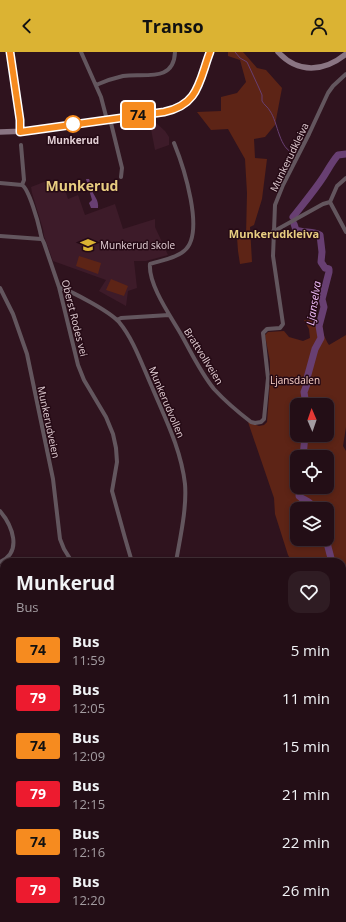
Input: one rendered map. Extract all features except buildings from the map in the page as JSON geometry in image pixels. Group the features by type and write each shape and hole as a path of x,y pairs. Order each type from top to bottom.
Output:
{"main road":[{"path":"10,52 20,132"},
{"path":"0,132 20,132 169,111 179,108 185,104 196,91 210,52"},
{"path":"278,52 293,64 310,68 319,68 332,64 346,54"}],"street":[{"path":"81,52 96,85 109,120 122,168 121,177"},
{"path":"96,85 123,76 157,74 166,71 173,64 175,52"},
{"name":"Munkerudkleiva","path":"280,328 283,322 274,268 273,231 275,205 283,185 328,93 346,74"},
{"name":"Brattvollveien","path":"174,143 191,203 194,222 191,242 184,252 150,264 156,290 169,315 212,386 236,410 255,423 261,422 264,418 268,378 263,333 267,329 280,328"},
{"path":"0,183 22,185 24,180 21,145"},
{"path":"330,202 337,186 346,178"},
{"name":"Oberst Rodes vei","path":"22,185 25,187 30,198 40,229 41,239 44,243 59,288 74,356 84,380 106,417 113,434 117,462 112,490 131,558"},
{"path":"273,231 278,230 323,204 330,202"},
{"path":"330,202 346,232"},
{"path":"0,236 41,239"},
{"name":"Munkerudveien","path":"0,288 13,314 27,354 53,476 60,539 70,558"},
{"name":"Munkerudvollen","path":"59,288 69,291 117,320 131,341 173,435 180,457 185,491 177,558"},
{"path":"117,320 121,318 169,315"},
{"path":"0,511 8,522 14,541 11,553 6,558"}],"shaded area":[{"path":"149,119 154,121 165,131 169,137 169,145 155,150"},
{"path":"86,179 89,179 90,188 98,203 98,208 91,208 89,203 92,200"},
{"name":"Munkerud skole","path":"62,181 68,199 78,195 85,215 115,204 123,229 155,219 155,227 168,255 146,261 134,261 137,288 128,291 126,306 99,291 106,280 53,261 44,236 31,187 44,182"}],"green space":[{"path":"228,52 243,52 257,68 266,70 282,88 275,125 265,137 254,139 255,158 267,159 262,199 254,225 250,227 252,262 240,264 237,237 246,236 247,193 245,159 228,129 211,130 197,112 221,111 221,97 237,93 246,82 240,60 228,56"},
{"path":"79,256 101,263 98,274 76,266"},
{"path":"111,279 128,286 124,296 106,290"},
{"name":"Ljansdalen","path":"304,320 323,320 323,333 329,345 346,335 346,427 343,446 346,451 346,558 290,558 275,514 274,498 248,422 259,426 264,425 267,422 270,362 265,335 268,332 284,331 289,337 303,341 310,338 309,329"}],"waterway":[{"path":"235,52 240,58 247,62 262,95 262,101 273,116 285,147 294,153"},
{"name":"Ljanselva","path":"293,217 317,186 338,155 346,154"},
{"name":"Ljanselva","path":"294,224 296,230 320,235 322,252 321,262 325,268 329,269 322,299 324,307 319,326 321,338 315,349 307,378 307,384 304,392 305,398"},
{"name":"Ljanselva","path":"304,442 304,450"},
{"name":"Ljanselva","path":"299,494 299,496 308,502"},
{"name":"Ljanselva","path":"328,546 331,558"}],"bus line":[{"name":"74","path":"10,52 20,120 20,132 164,112 179,108 190,100 196,91 210,52"}],"place":[{"name":"Munkerud","path":"73,124"},
{"name":"Munkerud skole","path":"88,245"}],"district":[{"name":"Munkerud","path":"82,185"},
{"name":"Munkerudkleiva","path":"274,233"}]}
